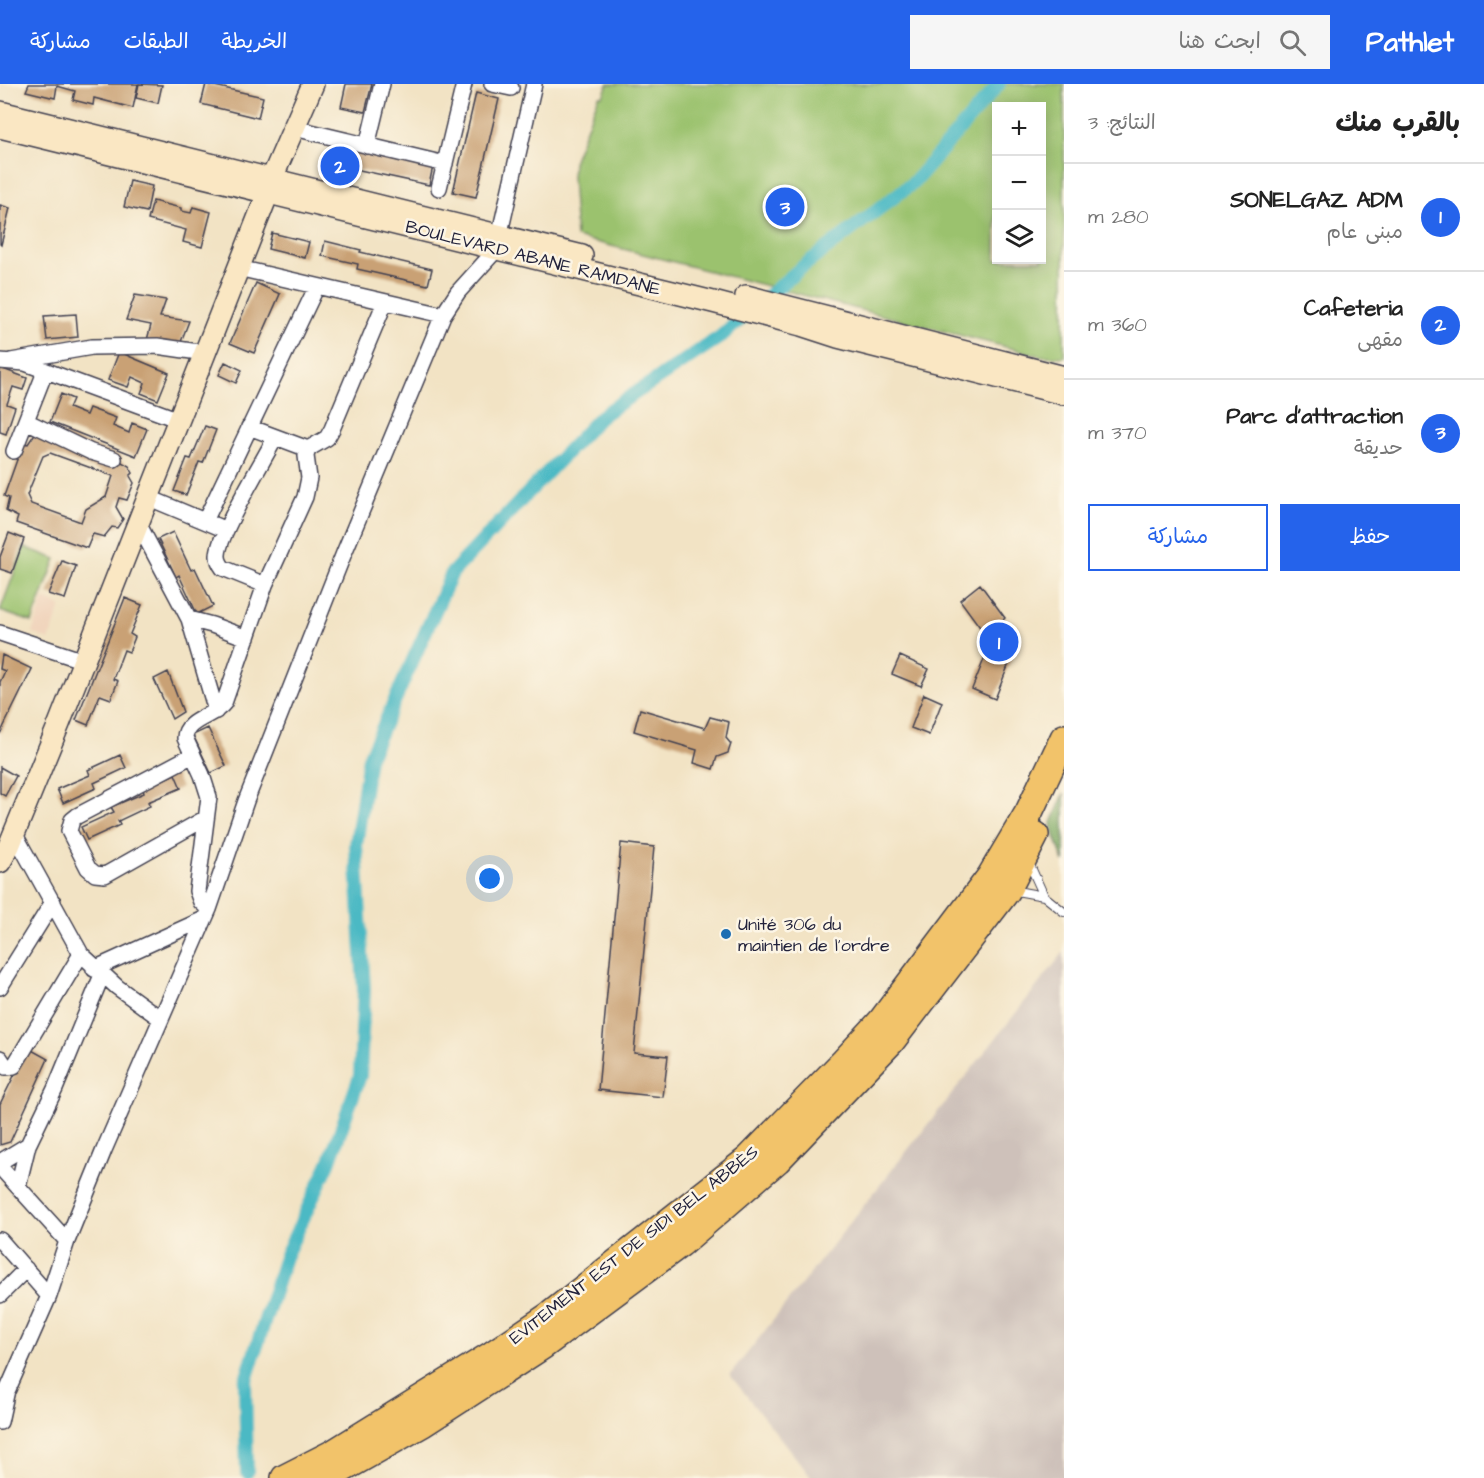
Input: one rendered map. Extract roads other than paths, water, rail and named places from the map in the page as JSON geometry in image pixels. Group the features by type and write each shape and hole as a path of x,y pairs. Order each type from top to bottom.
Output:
{"highway":[{"name":"EVITEMENT EST DE SIDI BEL ABBÈS","path":"1018,850 1029,812 1064,738"},
{"name":"EVITEMENT EST DE SIDI BEL ABBÈS","path":"326,1478 423,1423 542,1346 681,1243 777,1160 891,1041 998,884 1064,779"},
{"name":"EVITEMENT EST DE SIDI BEL ABBÈS","path":"285,1478 334,1453 446,1385 548,1317 749,1160 881,1022 998,884"}],"main road":[{"path":"0,862 15,833 270,186 313,84"},
{"name":"BOULEVARD ABANE RAMDANE","path":"0,112 270,186 498,243 802,317 1064,377"},
{"name":"BOULEVARD ABANE RAMDANE","path":"0,127 270,186"},
{"name":"BOULEVARD ABANE RAMDANE","path":"802,317 838,337 1064,394"}],"street":[{"path":"367,146 382,84"},
{"path":"440,188 464,84"},
{"path":"492,84 511,88"},
{"path":"0,1422 4,1393 49,1296 67,1241 104,1150 207,914 246,801 344,553 443,315 458,292 498,243 534,84"},
{"path":"294,128 445,164"},
{"path":"238,268 443,315"},
{"path":"205,521 317,286"},
{"path":"207,914 197,891 209,797 202,775 185,738 187,729 216,711 224,703 265,585 305,497 309,478 306,456 308,449 327,438 332,429 385,302"},
{"path":"5,361 92,346 150,345 205,353"},
{"path":"5,361 25,363 179,420"},
{"path":"15,451 45,372"},
{"path":"26,421 91,452 114,459"},
{"path":"249,427 308,449"},
{"path":"265,585 239,576 220,565 218,554 226,530 275,438"},
{"path":"147,497 226,530"},
{"path":"138,523 189,619 216,711"},
{"path":"189,619 247,638"},
{"path":"0,633 84,661"},
{"path":"193,755 76,816 72,820 69,831 88,868 95,874 105,875 206,818"},
{"path":"15,833 81,954 98,972 161,1019"},
{"path":"0,987 53,902"},
{"path":"18,1186 28,1145 54,1089 98,972 207,914"},
{"path":"0,1058 6,1067 14,1066 81,954"},
{"path":"0,1162 28,1145"},
{"path":"0,1167 67,1241"},
{"path":"0,1240 49,1296"},
{"path":"0,1295 26,1269"}],"lane":[{"path":"1018,850 1044,896 1064,912"},
{"path":"998,884 1044,896"}],"waterway":[{"path":"247,1472 245,1383 285,1257 329,1163 360,1076 364,990 356,845 369,758 452,573 601,416 720,337 801,268 914,182 999,84"}],"place":[{"name":"Cafeteria","path":"340,166"},
{"name":"Parc d'attraction","path":"785,207"},
{"name":"SONELGAZ ADM","path":"999,642"},
{"name":"Unité 306 du maintien de l'ordre","path":"726,934"}]}
